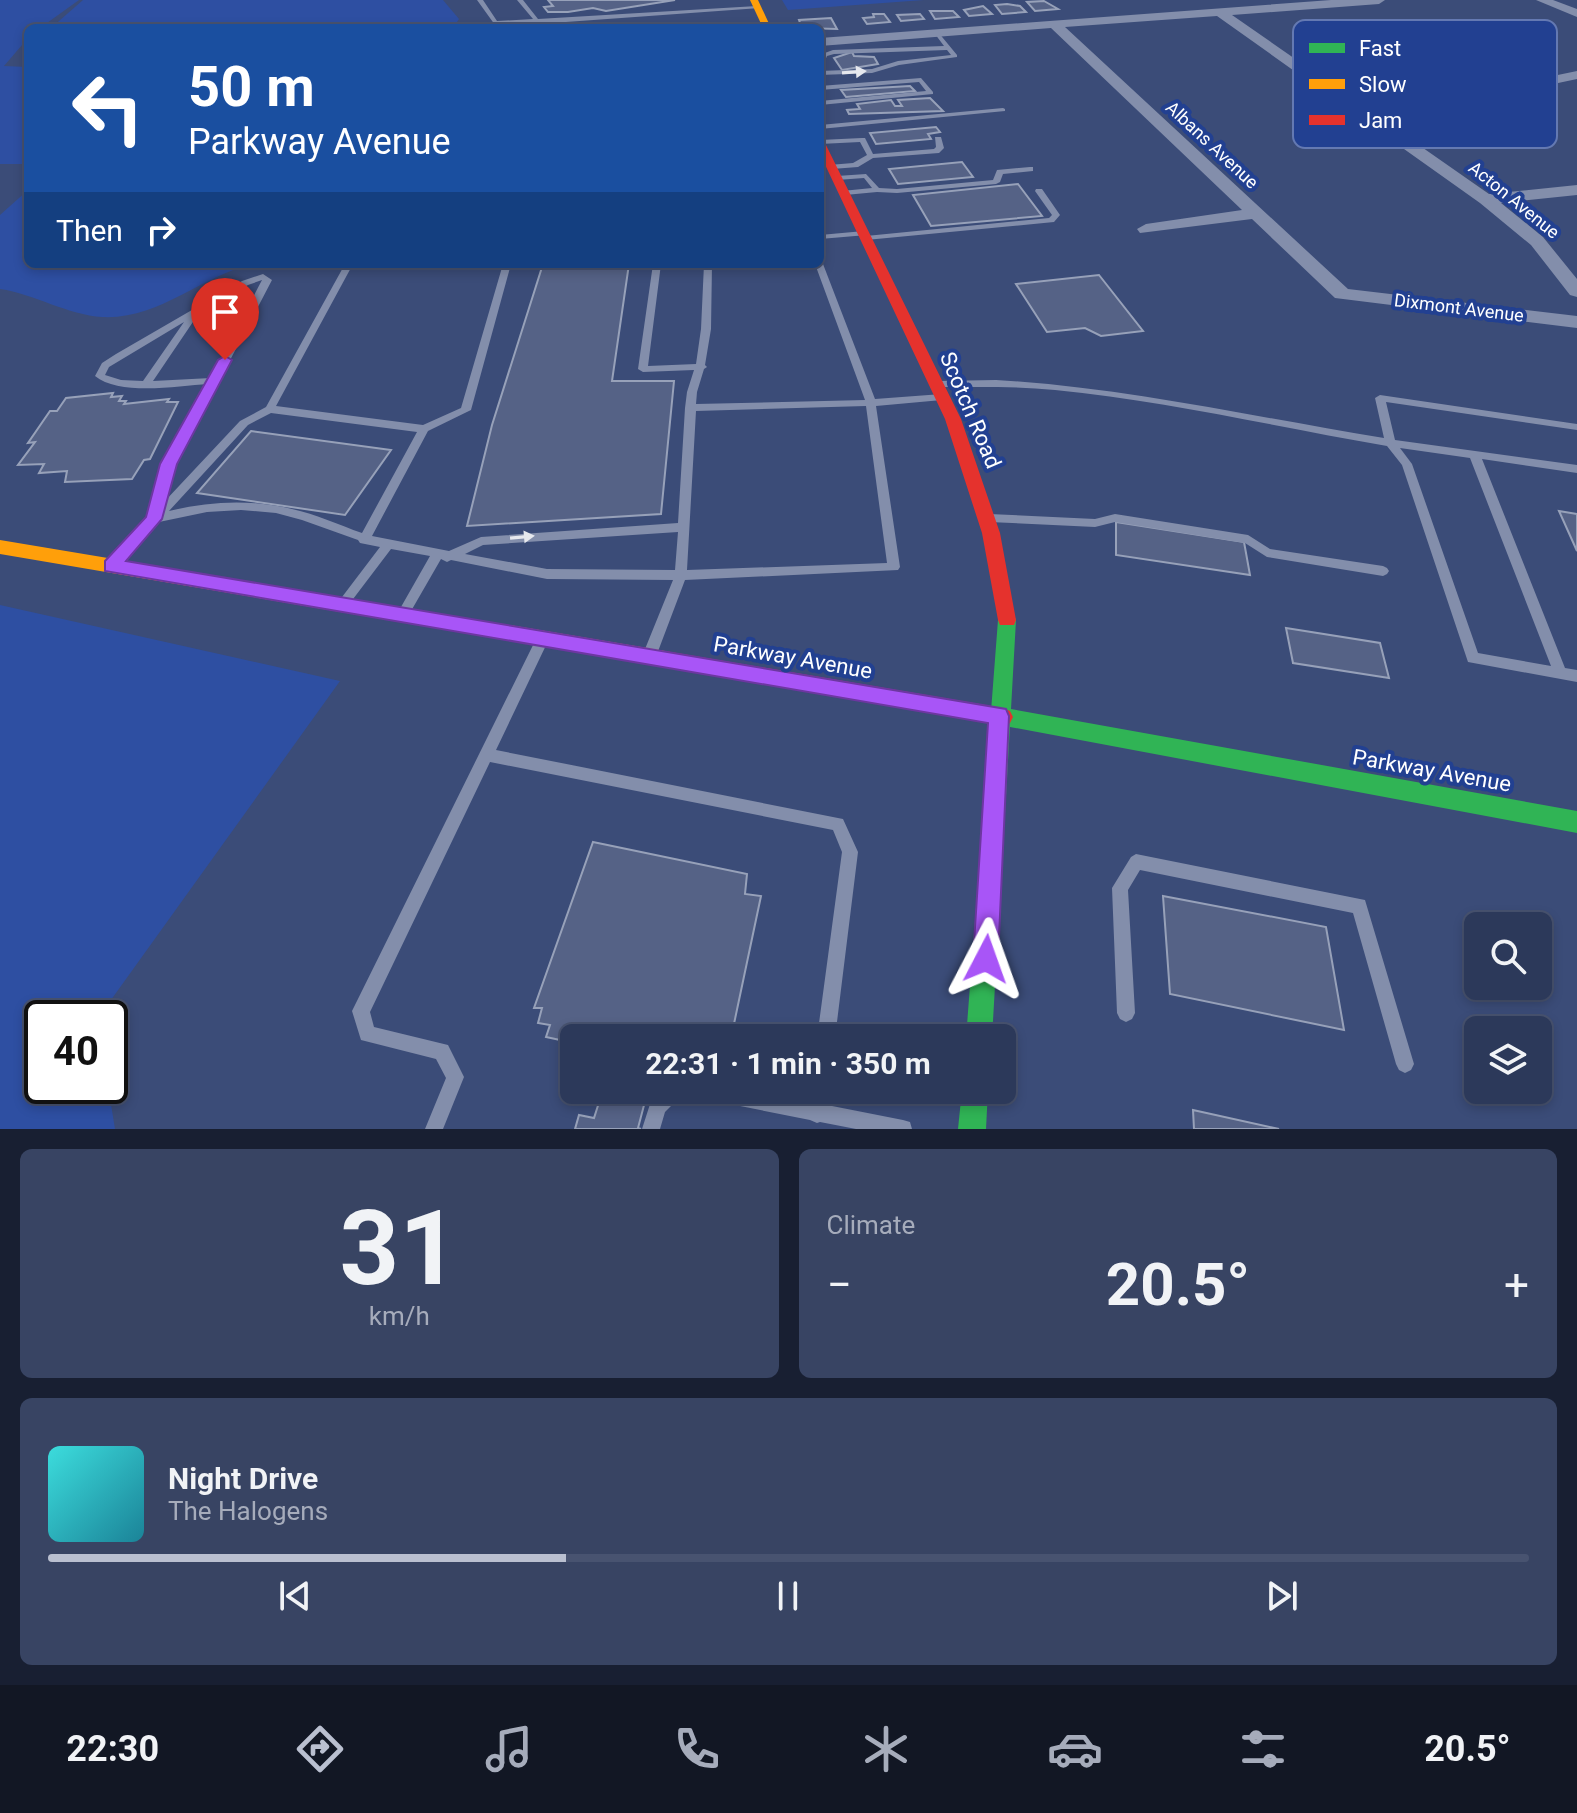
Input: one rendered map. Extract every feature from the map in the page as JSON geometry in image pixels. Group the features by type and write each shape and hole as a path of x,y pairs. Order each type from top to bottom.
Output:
{"main road":[{"name":"Scotch Road","path":"824,153 939,390 976,481 1007,614 980,1024"},
{"name":"Parkway Avenue","path":"0,547 999,716 1577,822"},
{"path":"972,1129 974,1104"}],"street":[{"path":"824,42 1379,0"},
{"path":"1542,0 1577,13"},
{"name":"Acton Avenue","path":"1220,12 1293,64"},
{"name":"Albans Avenue","path":"1055,25 1342,294"},
{"path":"1557,79 1577,75"},
{"name":"Acton Avenue","path":"1412,148 1486,199 1537,241 1577,291"},
{"path":"1486,199 1577,190"},
{"path":"1146,229 1255,213"},
{"name":"Dixmont Avenue","path":"1342,294 1577,322"}],"lane":[{"path":"480,0 495,23 760,15"},
{"path":"520,0 538,22"},
{"path":"739,24 760,15"},
{"path":"824,73 872,71 887,65 955,56 938,34"},
{"path":"824,55 833,52 948,48"},
{"path":"875,52 887,65"},
{"path":"824,88 921,80 931,93 824,103"},
{"path":"824,127 1003,110"},
{"path":"833,174 871,156 936,151 940,148 938,139"},
{"path":"824,143 862,140 871,156"},
{"path":"833,174 877,190 897,191 996,182 1000,172 1030,169"},
{"path":"833,174 866,176 877,190"},
{"path":"824,237 1051,220 1056,215 1039,191"},
{"path":"111,566 244,423 270,409 347,268"},
{"path":"270,409 424,429 466,410 506,268"},
{"path":"656,268 643,369 702,367"},
{"path":"649,657 681,575 690,408 707,335 708,268"},
{"path":"154,519 200,506 246,506 293,513 364,540 547,574 681,575 894,567 871,403 820,268"},
{"path":"154,519 168,464 214,381 268,280 263,277 245,283 119,356 105,365 100,376 107,382 214,381"},
{"path":"147,383 197,311"},
{"path":"690,408 871,403 1003,381 1234,412 1390,443 1577,469"},
{"path":"1577,427 1380,398 1390,443 1407,464 1473,658 1577,676"},
{"path":"364,540 424,429"},
{"path":"1474,454 1560,673"},
{"path":"986,517 1095,523 1115,518 1248,539 1267,553 1383,571"},
{"path":"402,615 442,556 481,541 684,527"},
{"path":"342,605 388,544"},
{"path":"434,1129 455,1077 442,1051 367,1034 361,1011 489,755 543,639"},
{"path":"489,755 838,824 850,852 828,1024"},
{"path":"1126,1013 1120,888 1136,862 1359,906 1405,1064"},
{"path":"651,1129 660,1104"},
{"path":"770,1104 903,1129"},
{"path":"817,1114 818,1104"}],"shaded area":[{"path":"0,0 79,0 46,24 24,24 24,43 4,66 24,67 24,164 0,164"},
{"path":"83,0 443,0 459,19 456,24 56,24"},
{"path":"782,0 924,0 788,10"},
{"path":"24,194 24,268 240,268 142,312 123,316 89,315 0,289 0,215"},
{"path":"0,605 340,681 111,1000 24,1000 24,1104 111,1104 115,1129 0,1129"}],"building":[{"path":"548,0 675,0 606,11 593,8 548,12 544,7 553,6"},
{"path":"1044,1 1058,9 1035,11 1027,2"},
{"path":"995,5 1020,6 1026,12 1002,14"},
{"path":"983,6 992,14 969,16 964,10"},
{"path":"930,11 953,11 959,17 935,19"},
{"path":"873,14 884,14 890,22 867,24 863,18 874,17"},
{"path":"920,14 924,19 901,21 897,15"},
{"path":"831,18 837,29 824,29 824,24 800,24 799,20"},
{"path":"852,52 854,56 874,57 878,64 842,70 834,58"},
{"path":"910,86 915,91 846,97 841,90"},
{"path":"930,98 943,111 849,114 847,110 860,109 857,104 891,100 895,106 902,106 898,100"},
{"path":"936,127 940,132 928,134 931,139 876,144 870,133"},
{"path":"962,162 973,177 898,184 889,169"},
{"path":"1018,184 1042,216 931,226 913,195"},
{"path":"542,268 628,268 612,381 674,381 661,514 467,526 492,425"},
{"path":"1099,275 1143,331 1101,336 1085,328 1047,332 1016,284"},
{"path":"113,393 111,397 122,396 119,401 126,401 124,404 169,399 167,402 178,402 150,459 144,460 132,479 65,482 67,471 39,473 44,464 18,465 35,442 28,443 50,411 57,411 66,398"},
{"path":"251,431 391,450 345,515 197,493"},
{"path":"1559,511 1577,514 1577,551"},
{"path":"1116,522 1244,542 1250,575 1116,555"},
{"path":"1286,628 1380,643 1389,678 1293,663"},
{"path":"593,842 747,874 745,894 761,896 734,1024 560,1024 560,1040 546,1037 550,1025 538,1023 542,1008 534,1008"},
{"path":"1163,896 1326,927 1344,1030 1170,994"},
{"path":"598,1104 644,1104 638,1128 641,1129 575,1129 579,1115 594,1118"},
{"path":"1193,1110 1279,1129 1194,1129"}],"traffic: fast":[{"path":"980,1024 1007,620"},
{"path":"1003,717 1577,822"},
{"path":"972,1129 974,1104"}],"traffic: slow":[{"path":"754,0 765,24"},
{"path":"0,547 665,659"}],"traffic: jam":[{"path":"824,151 953,419 991,533 1007,620"},
{"path":"665,659 1003,717"}],"route":[{"path":"225,360 168,464 154,519 111,566 999,716 986,959"}]}
